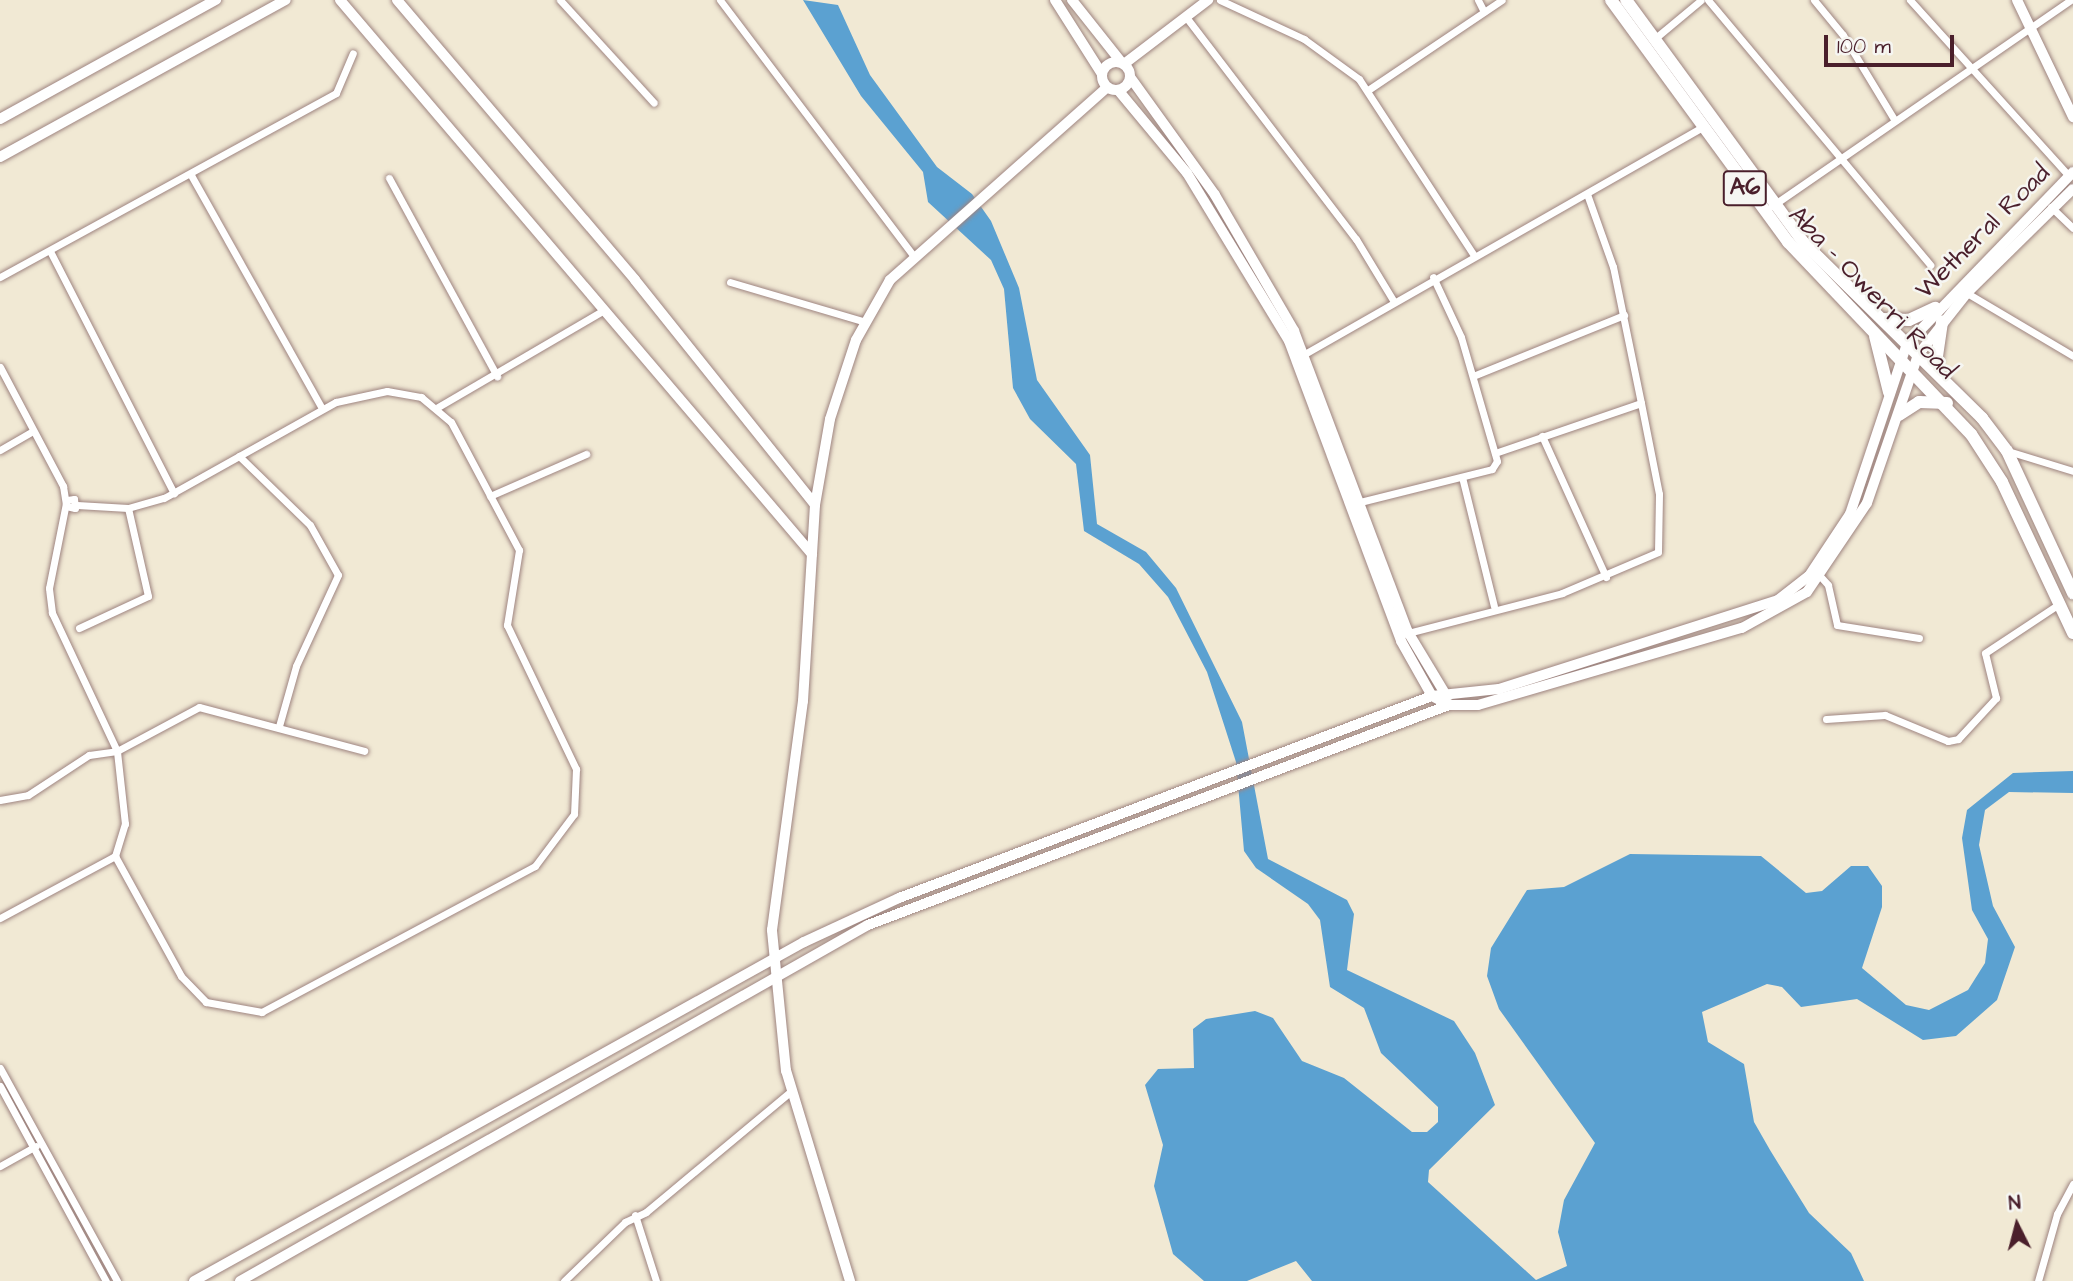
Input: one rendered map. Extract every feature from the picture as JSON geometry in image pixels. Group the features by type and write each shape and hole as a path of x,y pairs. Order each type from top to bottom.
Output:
{"highway":[{"name":"Aba - Owerri Road","path":"1611,0 1649,43 1769,209 1874,332 1947,403 2002,482 2073,633"},
{"name":"Aba - Owerri Road","path":"1626,0 1649,43"},
{"name":"Aba - Owerri Road","path":"1769,209 1935,370 2007,451 2073,593"},
{"path":"1881,319 1909,320 1935,308"},
{"path":"1935,370 1942,322"},
{"path":"1874,332 1889,392"},
{"path":"1899,415 1919,402 1947,403"}],"main road":[{"path":"0,119 216,0"},
{"path":"0,157 286,0"},
{"path":"340,0 812,554"},
{"path":"397,0 602,240 816,505"},
{"path":"1055,0 1102,74 1107,87"},
{"path":"1072,0 1123,63 1130,77 1215,195 1301,356 1404,634 1432,696 1448,705"},
{"path":"1102,74 1110,62 1123,63 1208,0"},
{"path":"2017,0 2073,117"},
{"path":"1118,90 1130,77"},
{"path":"850,1281 791,1091 772,930 803,701 816,505 830,419 866,322 912,254 982,200 1107,87"},
{"path":"1107,87 1118,90 1187,173 1301,356"},
{"name":"Wetheral Road","path":"194,1281 775,963 804,943 899,898 1278,758 1432,696 1447,692 1499,689 1737,618 1796,589 1850,514 1907,344 1935,308 2071,174"},
{"name":"Wetheral Road","path":"1448,705 1478,705 1742,628 1790,604 1820,576 1867,503 1919,355 1967,293 2073,189"},
{"path":"1404,634 1447,692 1448,705"},
{"path":"240,1281 908,908 1448,705"}],"street":[{"path":"560,0 654,103"},
{"path":"720,0 912,254"},
{"path":"1220,0 1314,44 1368,90 1473,254"},
{"path":"1478,0 1484,12"},
{"path":"1368,90 1502,0"},
{"path":"1649,43 1701,0"},
{"path":"1708,0 1930,265"},
{"path":"1814,0 1895,121"},
{"path":"1820,7 1828,0"},
{"path":"1910,0 2071,174"},
{"path":"1769,209 1837,156 1975,71 2071,0"},
{"path":"1186,17 1356,239 1393,300"},
{"path":"0,277 51,253 336,93 353,53"},
{"path":"1301,356 1473,254 1587,194 1707,124"},
{"path":"191,175 322,408"},
{"path":"389,178 496,376"},
{"path":"1404,634 1606,576 1651,559 1659,548 1658,494 1624,315 1587,194"},
{"path":"2044,200 2073,228"},
{"path":"51,253 174,493"},
{"path":"1356,503 1492,469 1495,453 1473,376 1433,277"},
{"path":"730,282 866,322"},
{"path":"1967,293 2073,356"},
{"path":"438,407 496,376 604,310"},
{"path":"1473,376 1624,315"},
{"path":"0,367 70,503 61,526 49,588 52,613 117,751 127,800 115,856 189,985 223,1010 262,1012 535,866 575,814 576,769 507,625 519,550 438,407 387,391 322,408 174,493 128,508 70,503"},
{"path":"1495,453 1641,403"},
{"path":"0,450 33,431"},
{"path":"1542,436 1606,576"},
{"path":"2007,451 2073,471"},
{"path":"490,496 586,454"},
{"path":"239,456 310,525 338,575 296,666 279,726"},
{"path":"1462,477 1494,606"},
{"path":"79,628 148,596 128,508"},
{"path":"1820,576 1828,585 1837,625 1919,638"},
{"path":"1826,719 1885,715 1958,739 1996,698 1985,653 2059,604"},
{"path":"0,800 28,795 89,754 117,751 199,707 279,726 364,751"},
{"path":"0,918 115,856"},
{"path":"0,1068 36,1146 106,1281"},
{"path":"0,1086 117,1281"},
{"path":"564,1281 635,1215 791,1091"},
{"path":"0,1166 36,1146"},
{"path":"2038,1281 2057,1214 2073,1184"},
{"path":"635,1215 656,1281"}],"water":[{"path":"803,0 838,5 870,75 937,167 972,194 991,221 1019,288 1037,380 1090,455 1097,524 1146,552 1176,588 1242,722 1268,859 1347,900 1354,914 1347,970 1454,1021 1475,1053 1495,1105 1429,1170 1428,1182 1536,1280 1567,1266 1558,1232 1564,1200 1595,1143 1499,1009 1487,976 1491,948 1527,890 1564,887 1630,854 1761,856 1806,893 1822,891 1851,866 1868,866 1882,886 1882,907 1862,968 1906,1005 1929,1010 1968,990 1985,963 1988,939 1972,910 1962,838 1967,810 2013,773 2073,771 2073,793 2009,792 1985,810 1979,845 1993,906 2015,947 1997,1000 1956,1036 1923,1040 1857,999 1801,1007 1782,987 1767,984 1702,1012 1708,1042 1744,1064 1754,1122 1770,1150 1809,1213 1851,1253 1864,1281 1312,1281 1296,1261 1247,1281 1204,1281 1173,1254 1154,1186 1163,1145 1145,1085 1158,1069 1194,1068 1193,1029 1206,1019 1255,1011 1273,1018 1302,1061 1344,1078 1412,1132 1427,1132 1438,1122 1438,1107 1381,1053 1364,1008 1330,987 1320,920 1308,904 1256,868 1244,851 1236,762 1207,672 1168,597 1139,564 1084,531 1076,464 1030,419 1013,388 1004,289 991,260 928,202 923,172 861,96"}]}
